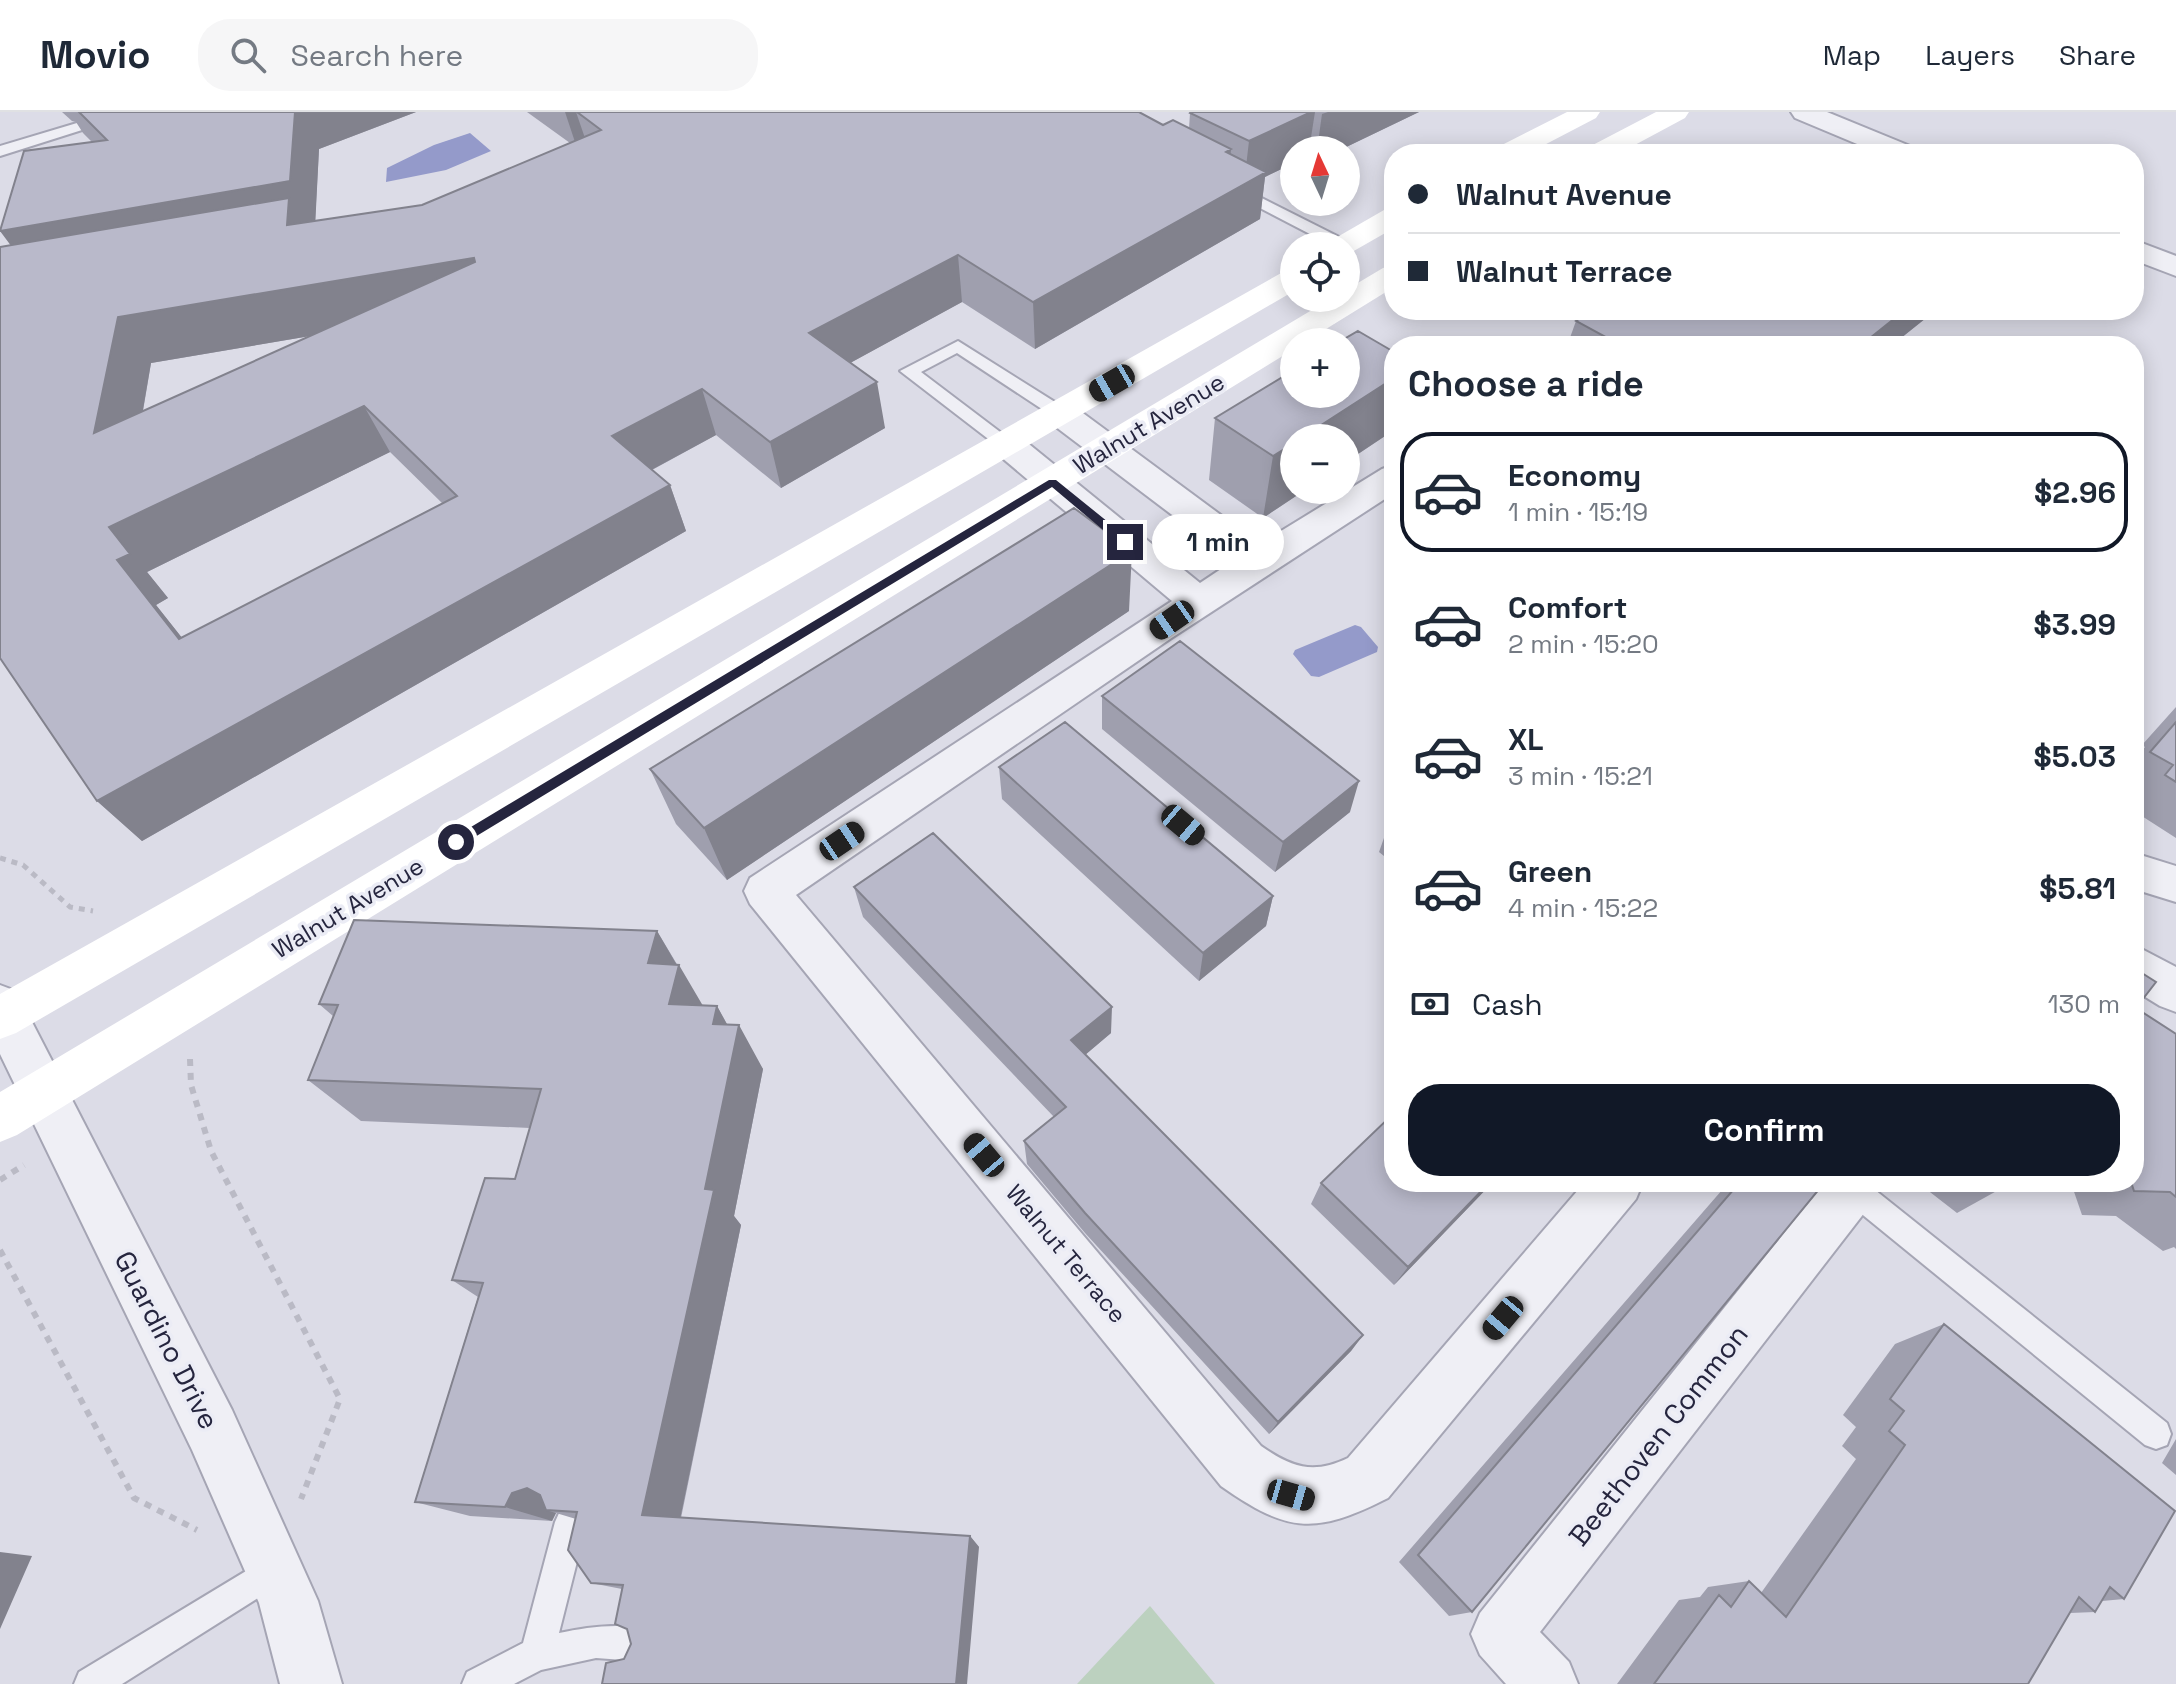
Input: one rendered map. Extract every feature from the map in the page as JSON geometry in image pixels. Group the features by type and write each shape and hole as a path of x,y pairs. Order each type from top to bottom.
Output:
{"main road":[{"path":"1525,144 1587,112"},
{"path":"1616,144 1676,112"},
{"path":"1360,236 1384,222"},
{"name":"Walnut Avenue","path":"21,1106 1384,280"},
{"path":"1,1013 1007,444 1280,286"}],"street":[{"path":"1804,112 1881,144"},
{"path":"2144,253 2176,267"},
{"path":"1060,413 1258,561"},
{"path":"1007,444 1198,602"},
{"name":"Walnut Terrace","path":"1384,483 1198,602 1056,718 766,891 1241,1466 1274,1490 1308,1499 1348,1489 1368,1478 1610,1192"},
{"path":"2144,874 2176,884"},
{"path":"2144,971 2176,992"},
{"name":"Guardino Drive","path":"1,1013 21,1106 212,1430 288,1601 311,1684"},
{"name":"Beethoven Common","path":"1547,1684 1501,1634 1849,1192"}],"lane":[{"path":"0,151 77,127"},
{"path":"1215,179 1316,232"},
{"path":"1007,444 909,371 958,346 1060,413"},
{"path":"1863,1192 2156,1434"},
{"path":"537,1654 571,1522"},
{"path":"91,1684 274,1570"},
{"path":"479,1684 537,1654 596,1642 651,1646"}],"path":[{"path":"0,858 23,865 70,907 95,912"},
{"path":"0,1250 134,1498 274,1570 340,1399 211,1151 191,1085 191,1061"}],"green space":[{"path":"1150,1606 1215,1684 1077,1684"}],"water":[{"path":"470,133 491,151 446,170 386,182 387,168 434,145"},
{"path":"1355,625 1361,627 1378,647 1377,652 1319,677 1311,676 1293,654 1295,650"}],"building":[{"path":"79,112 295,112 290,181 0,231 24,151 107,140"},
{"path":"577,112 1139,112 1163,125 1173,120 1231,149 1226,152 1266,172 1033,302 958,255 809,333 877,382 770,442 702,389 612,436 670,485 97,801 0,658 0,247 289,198 287,225 422,205 601,130","holes":["474,258 475,262 94,433 118,317","364,406 457,496 179,639 117,560 130,554 109,527"]},
{"path":"1191,112 1311,112 1249,141"},
{"path":"1892,320 1872,336 1604,336 1576,321"},
{"path":"1360,332 1384,346 1384,384 1360,400"},
{"path":"1280,379 1280,408 1348,408 1323,424 1280,424 1280,452 1273,456 1215,418"},
{"path":"1074,508 1132,551 704,828 650,769"},
{"path":"1180,641 1359,781 1283,842 1102,696"},
{"path":"1065,722 1273,896 1203,953 999,767"},
{"path":"2176,722 2176,782 2165,775 2173,765 2150,752"},
{"path":"933,833 1112,1007 1071,1040 1363,1335 1278,1422 1085,1213 1024,1141 1066,1107 854,887"},
{"path":"354,920 657,931 648,963 679,965 669,1004 717,1006 713,1024 739,1025 705,1189 714,1190 642,1515 970,1536 956,1684 602,1684 606,1663 624,1659 631,1644 627,1629 615,1624 623,1585 591,1583 568,1550 577,1512 546,1510 540,1495 527,1488 512,1493 505,1507 415,1502 483,1283 452,1280 485,1178 515,1179 541,1089 308,1080 338,1005 319,1004"},
{"path":"2144,974 2156,982 2144,998"},
{"path":"2144,1013 2176,1034 2176,1197 2170,1192 2144,1191"},
{"path":"1384,1123 1384,1192 1480,1192 1408,1267 1321,1183"},
{"path":"1731,1192 1817,1192 1472,1612 1418,1555"},
{"path":"1944,1324 2175,1511 2124,1599 2110,1587 2095,1612 2079,1597 2028,1684 1654,1684 1719,1595 1731,1607 1749,1581 1786,1617 1905,1445 1889,1431 1904,1411 1890,1399"}],"route":[{"path":"456,842 1052,482 1125,542"}]}
